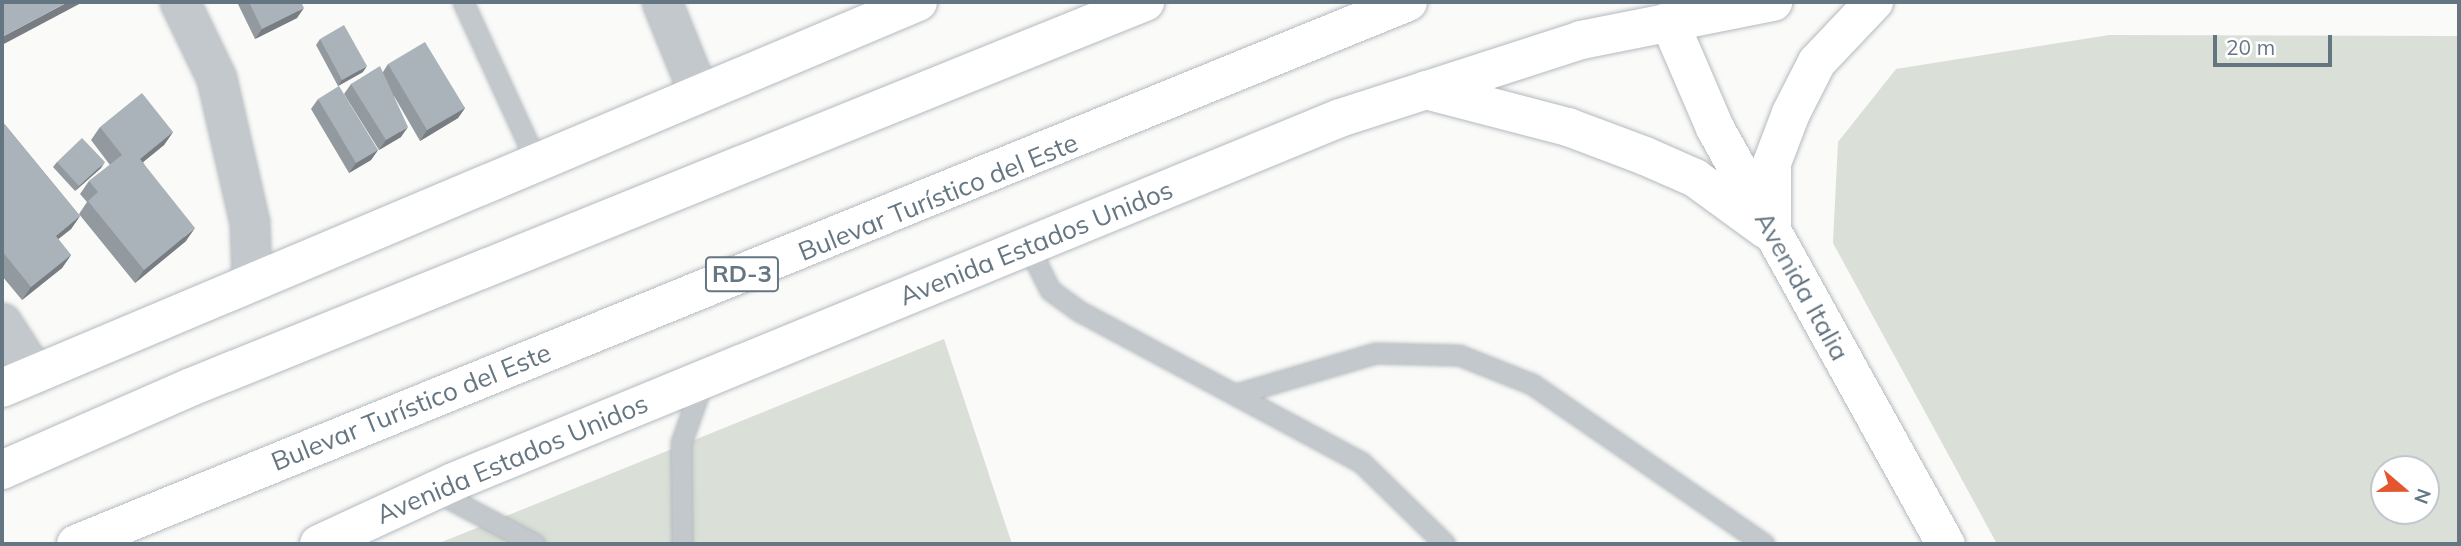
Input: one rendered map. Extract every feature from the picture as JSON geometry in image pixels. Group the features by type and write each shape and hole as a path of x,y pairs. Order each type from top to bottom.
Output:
{"main road":[{"path":"18,381 252,279 918,2"},
{"path":"2,470 1145,2"},
{"name":"Bulevar Turístico del Este","path":"76,544 1408,2"},
{"name":"Avenida Estados Unidos","path":"319,544 435,491 1339,118 1581,40 1773,2"},
{"path":"1772,234 1772,163 1791,113 1817,62 1874,2"},
{"name":"Avenida Italia","path":"1669,21 1715,128 1938,541"},
{"path":"1426,90 1568,127 1645,156 1695,178 1772,234"}],"street":[{"path":"180,2 217,79 250,223 252,279"},
{"path":"663,2 699,93"},
{"path":"2,323 18,381"}],"lane":[{"path":"463,2 536,161"},
{"path":"1028,246 1050,290 1079,311 1361,462 1445,544"},
{"path":"1236,394 1375,353 1459,355 1532,384 1764,544"},
{"path":"682,544 681,443 704,379"},
{"path":"435,491 535,544"}],"shaded area":[{"path":"2109,35 2459,36 2459,544 1997,544 1833,243 1838,142 1896,69"},
{"path":"944,339 1012,544 437,544"}],"building":[{"path":"2,2 68,2 2,37"},
{"path":"249,2 301,2 304,8 262,29"},
{"path":"344,25 367,66 342,80 320,39"},
{"path":"425,42 465,108 427,130 388,64"},
{"path":"380,66 408,127 386,140 351,84"},
{"path":"339,86 378,150 356,163 318,99"},
{"path":"142,93 173,132 140,159 195,228 144,270 88,201 98,192 89,181 122,155 100,127"},
{"path":"2,121 80,216 56,236 71,255 31,287 2,251"},
{"path":"82,138 105,162 79,186 57,162"}]}
